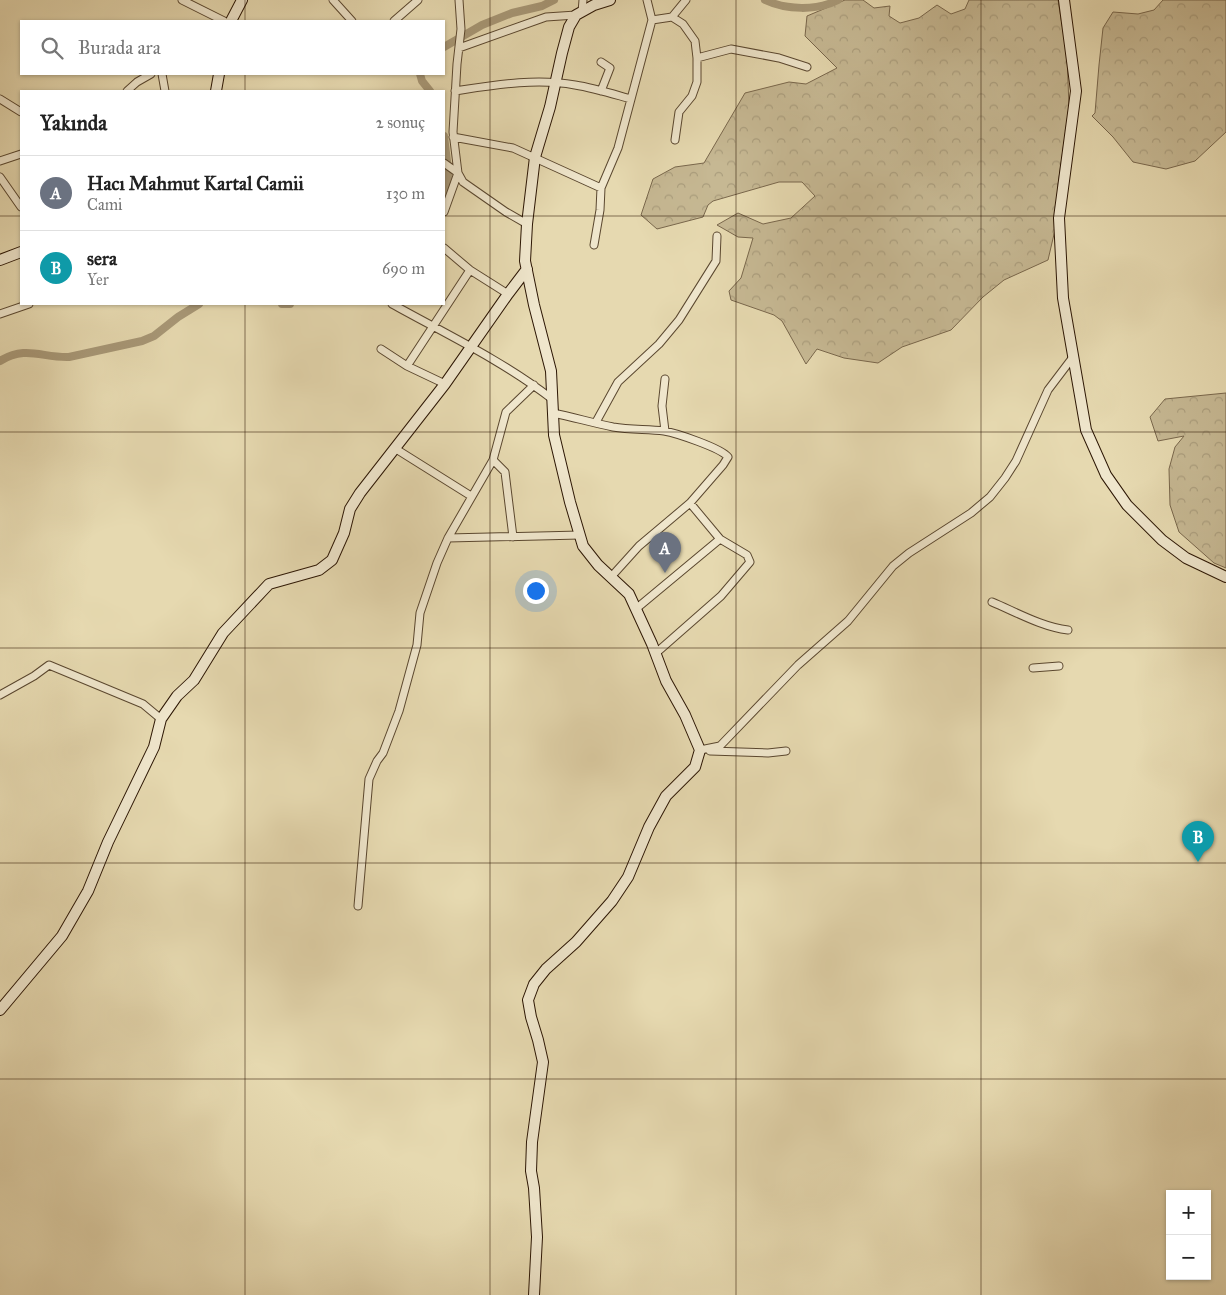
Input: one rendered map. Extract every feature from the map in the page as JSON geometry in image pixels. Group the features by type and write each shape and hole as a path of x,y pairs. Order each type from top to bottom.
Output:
{"street":[{"path":"182,0 222,20"},
{"path":"232,20 242,0"},
{"path":"333,0 351,20"},
{"path":"395,20 418,0"},
{"path":"459,0 461,30 453,137 458,173 463,182 506,212 528,224"},
{"path":"534,1295 537,1237 531,1171 532,1142 543,1062 528,1000 534,984 546,969 576,942 612,901 628,877 649,827 666,796 695,767 700,750 685,715 666,680 637,608 629,594 598,565 583,546 554,435 551,371 525,261 536,156 569,27 579,13 583,0"},
{"path":"459,45 546,17 579,13 594,5 610,0"},
{"path":"594,244 602,188 618,148 652,20 647,0"},
{"path":"672,17 686,0"},
{"path":"1064,0 1076,91 1059,218 1063,298 1086,430 1106,475 1127,505 1162,540 1186,558 1226,577"},
{"path":"652,20 672,17 683,24 695,41 698,58 697,82 692,96 679,112 675,140"},
{"path":"698,58 731,49 780,58 807,67"},
{"path":"601,91 610,68 602,62"},
{"path":"129,90 137,82 149,75"},
{"path":"162,75 165,90"},
{"path":"217,90 219,75"},
{"path":"456,91 513,82 574,85 631,99"},
{"path":"0,99 20,111"},
{"path":"453,137 513,148 536,156 602,188"},
{"path":"0,161 20,154"},
{"path":"445,164 458,173"},
{"path":"445,209 458,173"},
{"path":"0,178 20,206"},
{"path":"596,422 618,382 659,344 679,320 716,260 717,236"},
{"path":"445,249 470,270 508,294"},
{"path":"0,260 20,252"},
{"path":"0,1010 62,936 88,891 108,842 154,747 161,719 176,696 194,680 223,633 269,584 319,570 332,560 344,533 350,509 360,493 446,384 527,269"},
{"path":"407,366 470,270"},
{"path":"0,314 26,305"},
{"path":"394,305 472,348 534,385 552,399"},
{"path":"381,349 407,366 446,384"},
{"path":"700,750 720,746 798,665 848,621 893,566 909,553 971,513 990,497 1016,460 1048,390 1073,357"},
{"path":"665,379 662,406 665,431"},
{"path":"358,906 369,779 377,761 384,753 399,711 417,645 420,613 437,563 448,538 493,460 506,412 534,385"},
{"path":"553,413 637,430 665,431 714,447 728,457 690,503 639,546 611,577"},
{"path":"396,449 471,496"},
{"path":"493,460 505,472 513,537"},
{"path":"656,653 721,596 750,562 747,555 720,539 690,503"},
{"path":"448,538 580,535"},
{"path":"637,608 720,539"},
{"path":"992,602 1060,629 1068,630"},
{"path":"0,695 50,665 143,704 161,719"},
{"path":"1033,668 1059,666"},
{"path":"700,750 786,752"}],"green space":[{"path":"845,0 863,0 874,8 890,6 889,16 900,23 919,18 937,5 951,14 965,9 969,0 1058,0 1067,55 1069,107 1058,185 1055,230 1048,260 1004,280 983,297 951,330 902,347 878,363 844,358 817,349 806,364 782,321 774,315 731,300 729,291 741,278 753,238 738,237 717,225 738,213 763,224 791,218 815,196 802,182 779,182 713,201 708,205 703,217 657,229 641,215 653,179 675,167 704,163 745,93 789,82 806,84 837,68 805,36 807,16"},
{"path":"1163,0 1226,0 1226,132 1195,161 1166,169 1133,162 1113,137 1092,116 1095,113 1103,28 1113,12 1138,14 1154,10"},
{"path":"1226,393 1226,568 1214,563 1179,532 1170,505 1169,469 1175,447 1184,436 1158,441 1150,417 1165,399"}],"waterway":[{"path":"445,46 482,25 512,13 542,6 554,0"},
{"path":"765,0 782,6 801,8 821,6 838,0"},
{"path":"420,75 422,81 429,90"},
{"path":"445,144 449,178 447,198"},
{"path":"0,361 9,356 26,353 69,357 142,341 154,336 178,317 197,305"}],"place":[{"name":"Hacı Mahmut Kartal Camii","path":"665,573"},
{"name":"sera","path":"1198,862"}]}
